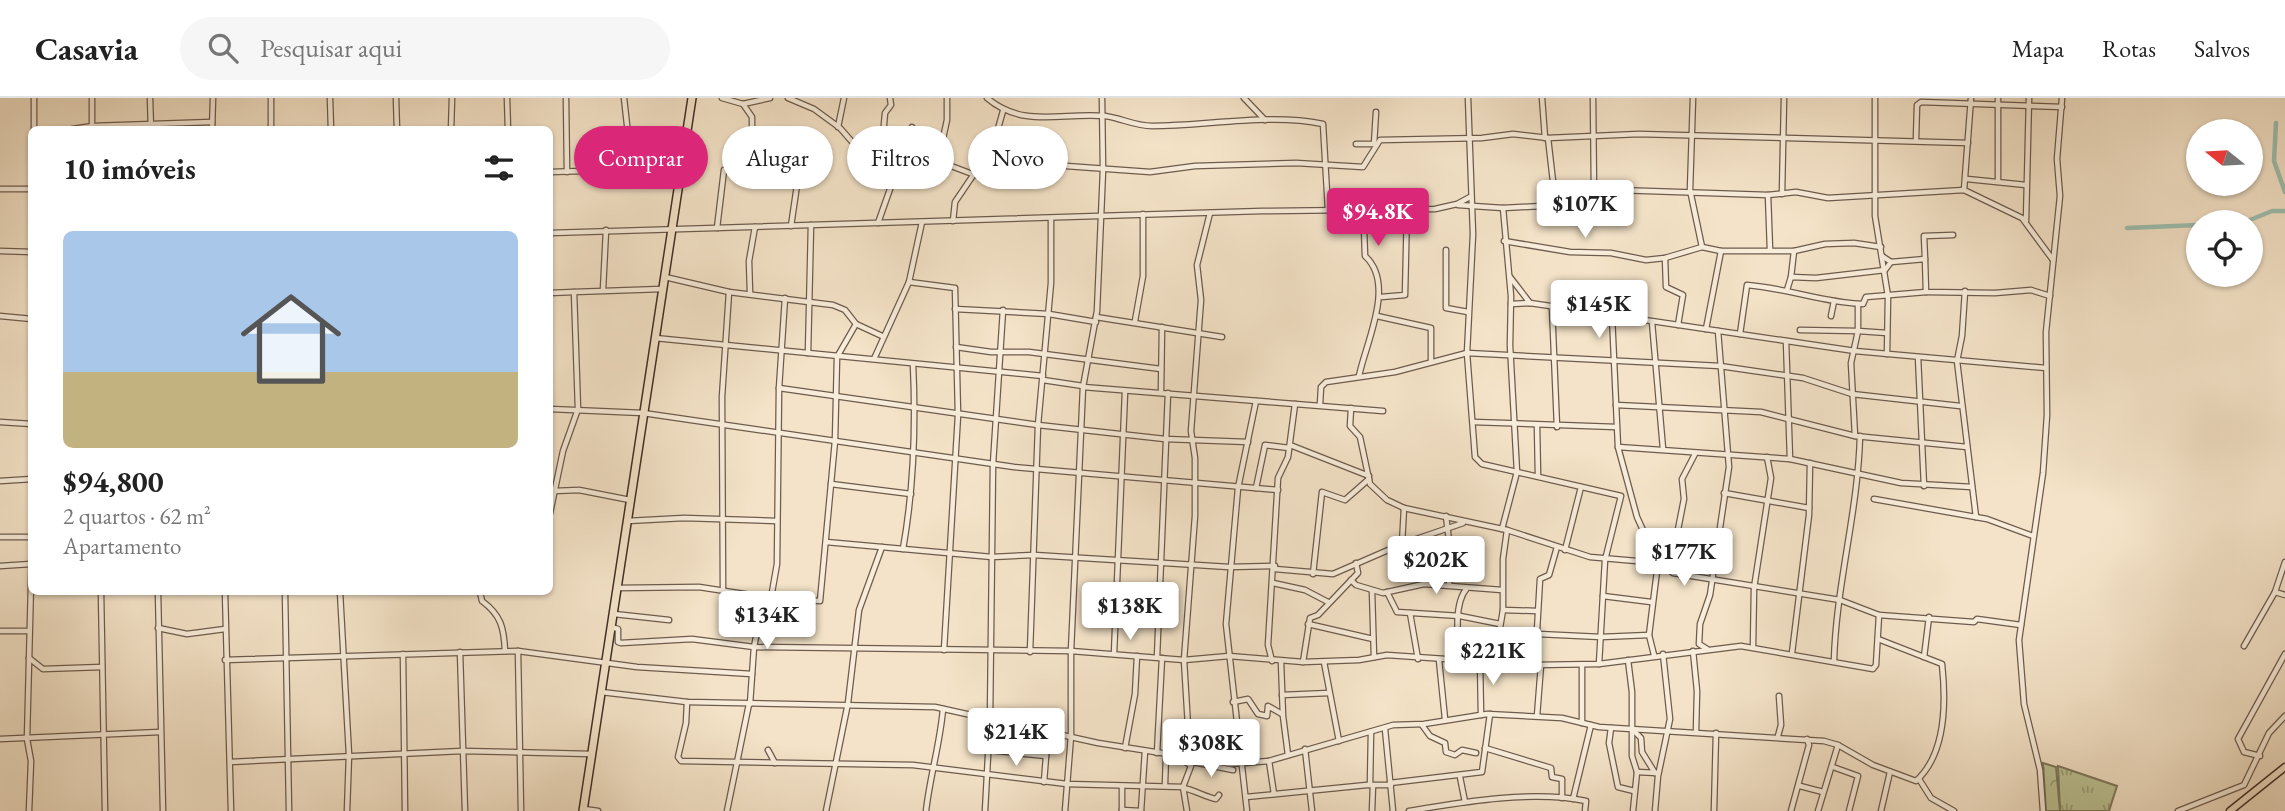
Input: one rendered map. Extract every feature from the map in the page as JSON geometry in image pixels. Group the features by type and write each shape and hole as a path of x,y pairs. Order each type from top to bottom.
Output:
{"highway":[{"path":"688,126 692,98"},
{"path":"583,810 678,189"}],"main road":[{"path":"2230,811 2285,767"}],"street":[{"path":"34,98 34,126"},
{"path":"92,98 92,126"},
{"path":"150,98 150,126"},
{"path":"212,126 213,98"},
{"path":"271,98 271,126"},
{"path":"330,98 331,126"},
{"path":"396,98 397,126"},
{"path":"451,126 452,98"},
{"path":"507,98 508,126"},
{"path":"566,98 567,172"},
{"path":"624,98 627,126"},
{"path":"722,98 743,104 771,98"},
{"path":"788,98 814,109 847,137"},
{"path":"838,127 844,98"},
{"path":"883,126 890,98"},
{"path":"947,98 947,120 938,162 968,173"},
{"path":"987,98 1003,111 1050,118 1104,116 1151,126 1265,120 1323,124 1323,165 1328,210"},
{"path":"1065,811 1071,736 1071,651 1083,387 1096,320 1103,170 1102,98"},
{"path":"1244,98 1265,120"},
{"path":"1468,98 1473,234 1467,353 1478,462 1621,496 1605,559 1599,664"},
{"path":"1542,98 1553,190 1542,206"},
{"path":"1593,98 1594,192"},
{"path":"1693,98 1690,191 1702,247"},
{"path":"1782,194 1784,98"},
{"path":"1875,98 1874,193 1888,296 1887,354"},
{"path":"1998,98 1998,181"},
{"path":"2026,222 2029,98"},
{"path":"2043,811 2040,770 2024,704 2021,625 2043,473 2046,332 2060,195 2057,150 2062,98"},
{"path":"1916,139 1918,103 1928,100 2062,107"},
{"path":"1970,101 1966,184 1971,192 2015,213 2026,222 2053,260"},
{"path":"743,104 752,117 752,135 783,145 785,160 800,165 791,226"},
{"path":"1000,126 1003,111"},
{"path":"1068,167 1150,172 1195,166 1363,167 1374,144 1376,112"},
{"path":"162,126 212,122"},
{"path":"1356,144 1374,144 1380,140 1513,134 1546,138 1692,134 1916,139 1968,143"},
{"path":"553,172 574,172"},
{"path":"1542,206 1567,193 1690,191 1768,195 1796,192 1828,198 1874,193 1909,195 1998,181 2026,186"},
{"path":"953,221 956,202 968,185"},
{"path":"717,228 722,187"},
{"path":"0,188 28,189"},
{"path":"878,223 890,189"},
{"path":"1768,195 1770,250"},
{"path":"553,233 1143,214 1443,209 1470,199"},
{"path":"1470,199 1480,206"},
{"path":"1457,204 1503,208 1601,206"},
{"path":"1494,663 1503,610 1505,530 1517,472 1510,345 1510,276 1504,241 1503,208"},
{"path":"1381,297 1405,295 1407,209"},
{"path":"1349,210 1355,223 1364,228 1365,256 1373,263 1381,297 1359,376"},
{"path":"1185,760 1188,726 1184,660 1195,483 1192,395 1201,294 1197,265 1210,213"},
{"path":"1135,321 1143,276 1143,214"},
{"path":"1030,652 1035,469 1049,314 1051,218"},
{"path":"873,359 909,282 922,222"},
{"path":"808,354 811,225"},
{"path":"750,293 748,261 755,227"},
{"path":"603,290 606,230"},
{"path":"1926,292 1924,236 1953,235"},
{"path":"1504,241 1570,252 1611,253 1646,260 1665,258 1702,247 1721,251 1794,251 1830,244 1854,243 1881,247"},
{"path":"1446,250 1446,308 1468,312"},
{"path":"0,251 28,253"},
{"path":"1706,329 1721,251"},
{"path":"1787,290 1794,251"},
{"path":"1882,256 1891,262 1925,259"},
{"path":"1665,258 1666,287 1683,295 1678,325"},
{"path":"1791,277 1816,278 1885,270 1891,262"},
{"path":"1510,276 1530,303"},
{"path":"664,277 729,292 839,307 856,324 883,336"},
{"path":"909,282 954,288 958,415 944,650"},
{"path":"1740,334 1747,285 1858,304 1865,303 1866,297 1926,292 1995,293 2031,290 2050,296"},
{"path":"553,293 662,289"},
{"path":"1965,291 1962,336 1957,361 1960,406 1976,517"},
{"path":"553,496 578,409 575,292"},
{"path":"723,590 721,424 723,344 729,292"},
{"path":"1511,296 1519,302"},
{"path":"771,598 776,564 779,388 785,299"},
{"path":"1831,316 1834,301"},
{"path":"1511,304 1530,303 1855,351 2046,368"},
{"path":"1834,661 1836,615 1859,475 1851,363 1855,351 1858,304"},
{"path":"1552,307 1557,427"},
{"path":"955,309 1003,310 1096,320 1135,321 1222,337"},
{"path":"985,811 990,719 993,464 1003,310"},
{"path":"0,316 28,319"},
{"path":"1377,316 1431,328 1431,362"},
{"path":"1612,316 1618,447 1637,517 1652,550 1655,564 1649,635 1654,655"},
{"path":"1652,322 1663,449"},
{"path":"616,588 699,587 771,598 820,601 835,442 837,357 856,324"},
{"path":"1161,392 1162,327"},
{"path":"1800,330 1887,333"},
{"path":"1708,649 1699,644 1699,628 1709,600 1729,471 1718,331"},
{"path":"654,338 1000,373 1125,392 1161,392 1383,411"},
{"path":"1786,341 1791,419 1790,459"},
{"path":"1497,355 1510,345"},
{"path":"956,347 1088,358 1161,369"},
{"path":"1320,404 1322,384 1395,372 1467,353 1613,363 1720,366 1788,375 1852,394 1960,406"},
{"path":"1918,357 1924,486"},
{"path":"903,549 915,453 913,364"},
{"path":"779,388 1038,425 1165,439 1248,442"},
{"path":"1114,654 1125,392"},
{"path":"1157,753 1160,562 1168,393"},
{"path":"1247,811 1226,624 1238,488 1256,401"},
{"path":"1272,661 1268,645 1275,567 1278,478 1286,465 1295,404"},
{"path":"1616,405 1658,405 1769,413 1857,436 1967,447"},
{"path":"1351,408 1350,426 1360,437 1369,477 1378,494 1404,508 1505,530 1565,550 1605,559 1655,564 1711,581 1840,600 1879,615 2021,625"},
{"path":"553,409 643,413 1035,469 1278,490"},
{"path":"0,422 28,424"},
{"path":"1473,422 1616,427"},
{"path":"1536,424 1538,476"},
{"path":"1256,488 1265,446 1289,446 1369,477"},
{"path":"1618,447 1790,459 1924,486 1972,487"},
{"path":"1670,570 1684,499 1682,479 1695,454"},
{"path":"1753,647 1754,588 1771,475 1767,457"},
{"path":"1792,653 1809,508 1810,463"},
{"path":"1313,574 1322,492 1348,499 1369,477"},
{"path":"0,481 28,479"},
{"path":"831,484 911,494"},
{"path":"1565,550 1577,512 1581,487"},
{"path":"554,491 579,490 630,500"},
{"path":"1724,493 1809,508"},
{"path":"1874,499 1976,517 2033,536"},
{"path":"1402,544 1404,508"},
{"path":"1446,516 1451,557 1449,583"},
{"path":"626,521 776,521"},
{"path":"825,542 992,557 1034,555 1118,562 1275,567 1313,574 1334,574 1402,544 1464,522"},
{"path":"0,537 28,537"},
{"path":"827,811 848,704 859,610 882,547"},
{"path":"1537,716 1537,611 1540,579 1549,575 1556,547"},
{"path":"2244,646 2275,592 2285,562"},
{"path":"1303,663 1311,615 1318,615 1359,571 1356,563"},
{"path":"0,566 28,564"},
{"path":"1351,580 1372,591 1387,592 1424,584 1449,583 1467,588 1502,590"},
{"path":"1273,583 1305,590 1328,602"},
{"path":"1460,660 1462,593 1467,588"},
{"path":"1372,591 1375,614 1374,657"},
{"path":"1387,592 1394,611 1460,616 1500,624"},
{"path":"2275,592 2285,595"},
{"path":"29,811 31,761 27,739 30,595"},
{"path":"101,595 105,811"},
{"path":"158,595 163,811"},
{"path":"225,595 223,631 231,811"},
{"path":"285,595 289,811"},
{"path":"340,595 349,755 348,811"},
{"path":"481,595 482,601 496,611 504,629 505,651"},
{"path":"1603,596 1651,602"},
{"path":"727,811 750,704 754,647 764,597"},
{"path":"1503,610 1537,611"},
{"path":"612,613 668,620"},
{"path":"1410,614 1418,659"},
{"path":"611,627 618,629 618,642 621,643 692,639 754,647 1071,651 1184,660 1229,656 1303,663 1387,655 1494,663 1582,665 1693,650 1753,647 1876,668 1879,615"},
{"path":"1924,657 1929,617"},
{"path":"1308,624 1373,639"},
{"path":"158,628 187,634 223,631"},
{"path":"0,631 29,631"},
{"path":"1538,634 1601,637 1649,635"},
{"path":"1185,760 1187,755 1222,764 1269,761 1305,748 1399,724 1422,724 1490,714 1537,716 1632,730 1807,739 1838,744 1866,762 1913,781 1919,779 1937,746 1944,709 1942,664 1878,639"},
{"path":"1258,658 1268,645"},
{"path":"1693,650 1698,691 1696,732"},
{"path":"225,660 518,651 698,673 752,674"},
{"path":"518,651 521,811"},
{"path":"460,652 465,811"},
{"path":"403,654 405,811"},
{"path":"1655,811 1657,773 1669,711 1663,654"},
{"path":"2260,756 2244,752 2238,739 2285,654"},
{"path":"1125,748 1135,694 1137,655"},
{"path":"29,657 43,669 102,667"},
{"path":"1439,660 1445,719"},
{"path":"1628,660 1632,756 1637,772 1633,811"},
{"path":"1281,662 1288,755"},
{"path":"1324,662 1339,740"},
{"path":"1480,662 1481,715"},
{"path":"1582,665 1582,723"},
{"path":"600,691 687,702 848,704 943,709 1233,770"},
{"path":"1282,695 1329,693"},
{"path":"1778,736 1781,719 1779,696"},
{"path":"1233,702 1248,699 1258,714 1267,716 1268,706 1283,714"},
{"path":"687,702 678,760 932,766 987,776 1067,785 1165,784 1205,793 1209,798 1216,799 1219,795"},
{"path":"926,811 932,766 940,746 943,709"},
{"path":"1246,797 1391,784 1482,772 1490,714"},
{"path":"2178,811 2244,785 2269,733 2285,716"},
{"path":"1422,724 1430,736 1445,743 1447,752 1455,755 1462,750 1476,753"},
{"path":"1573,799 1591,725"},
{"path":"1385,728 1394,811"},
{"path":"1611,728 1609,743 1618,787 1634,791"},
{"path":"1632,730 1641,738 1642,752 1657,773"},
{"path":"0,739 160,732"},
{"path":"1044,782 1048,732"},
{"path":"1371,732 1372,811"},
{"path":"1714,811 1716,733"},
{"path":"1791,811 1800,786 1809,745 1807,739"},
{"path":"1818,811 1838,744"},
{"path":"1305,748 1312,811"},
{"path":"1485,748 1551,768 1552,777 1562,779 1562,798"},
{"path":"230,762 462,751 520,750 591,754"},
{"path":"768,750 776,764"},
{"path":"988,750 1046,756"},
{"path":"1122,786 1122,810 1141,811 1146,751"},
{"path":"1165,784 1166,756"},
{"path":"1185,760 1191,766 1183,787 1188,810"},
{"path":"1269,761 1274,794"},
{"path":"1833,767 1857,775 1849,811"},
{"path":"1637,772 1657,773"},
{"path":"1881,811 1890,772"},
{"path":"2277,774 2285,777"},
{"path":"1459,776 1465,803"},
{"path":"1919,779 1931,798 1954,811"},
{"path":"1800,786 1824,792"},
{"path":"1409,811 1465,803 1562,798 1586,801 1585,811"},
{"path":"583,810 598,811"}],"green space":[{"path":"2043,763 2056,767 2060,811 2046,811"},
{"path":"2058,766 2117,786 2109,811 2060,811"}],"waterway":[{"path":"2276,123 2274,161 2285,192"},
{"path":"2263,215 2272,211 2285,211"},
{"path":"2127,228 2186,226"}]}
